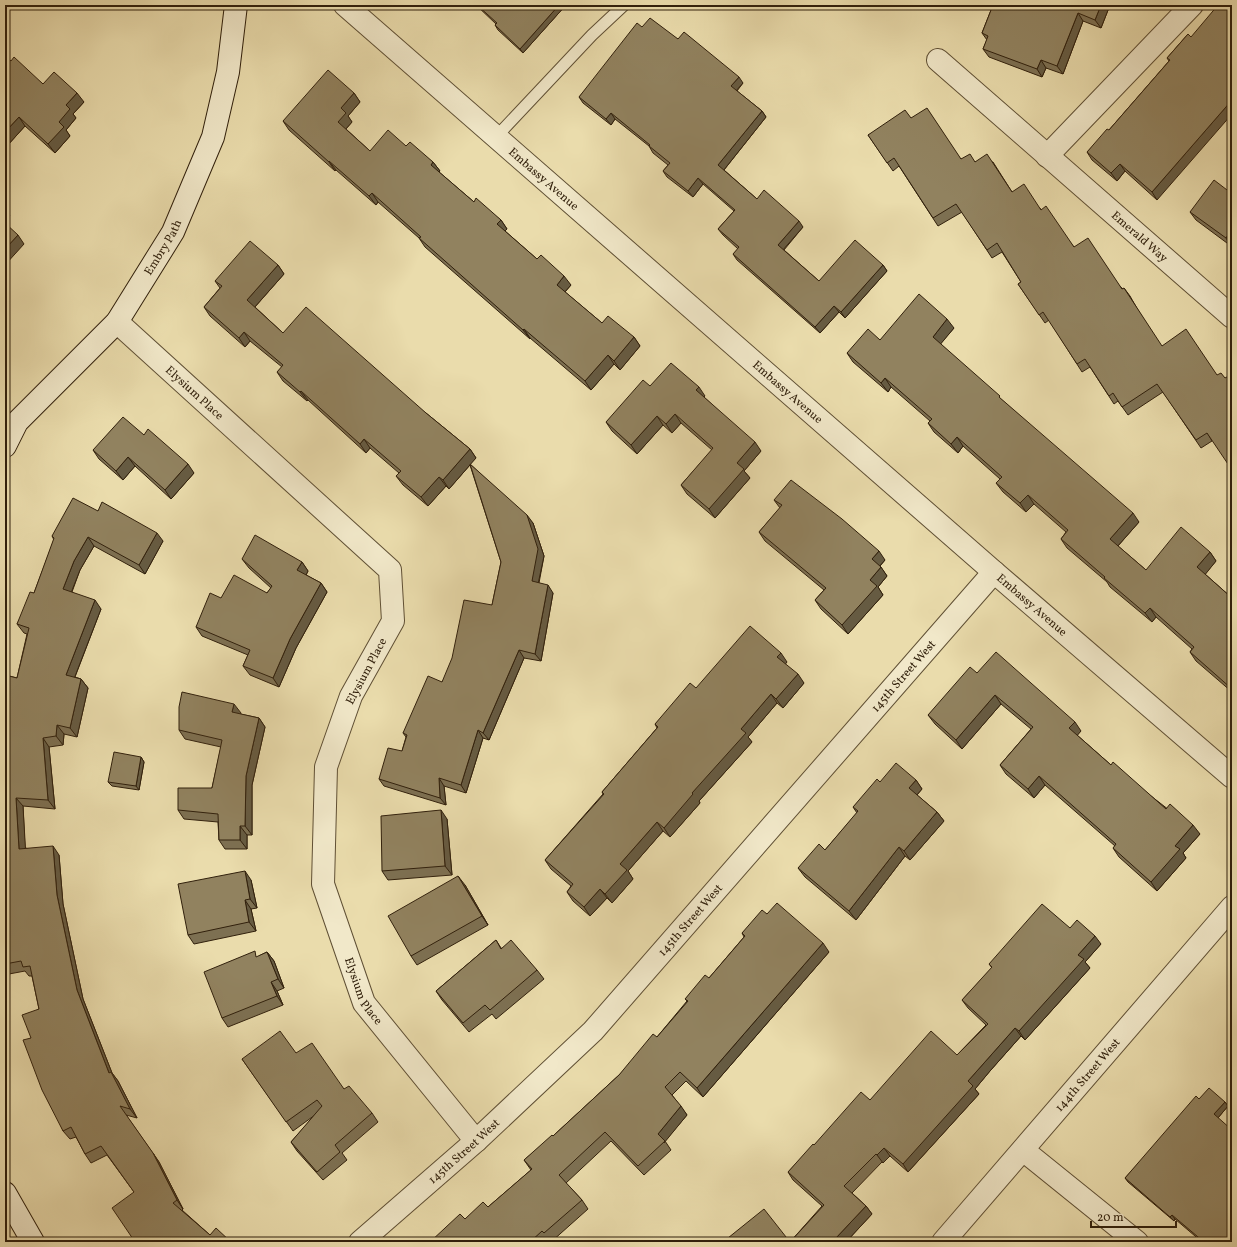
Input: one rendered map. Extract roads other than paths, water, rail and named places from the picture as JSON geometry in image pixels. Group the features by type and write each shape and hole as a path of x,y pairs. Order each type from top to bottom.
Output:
{"street":[{"name":"Embry Path","path":"5,446 17,422 117,322 173,232 213,137 228,72 236,5"},
{"name":"Embassy Avenue","path":"345,5 994,572 1232,777"},
{"path":"1047,156 1192,5"},
{"name":"Emerald Way","path":"938,60 1232,317"},
{"name":"Elysium Place","path":"117,322 390,570 393,621 351,696 326,767 323,884 364,1003 476,1141"},
{"name":"145th Street West","path":"360,1242 476,1141 593,1031 994,572"},
{"name":"144th Street West","path":"943,1242 1232,907"},
{"path":"1022,1150 1137,1242"},
{"path":"5,1193 33,1242"}],"lane":[{"path":"496,137 592,35 624,5"}]}
